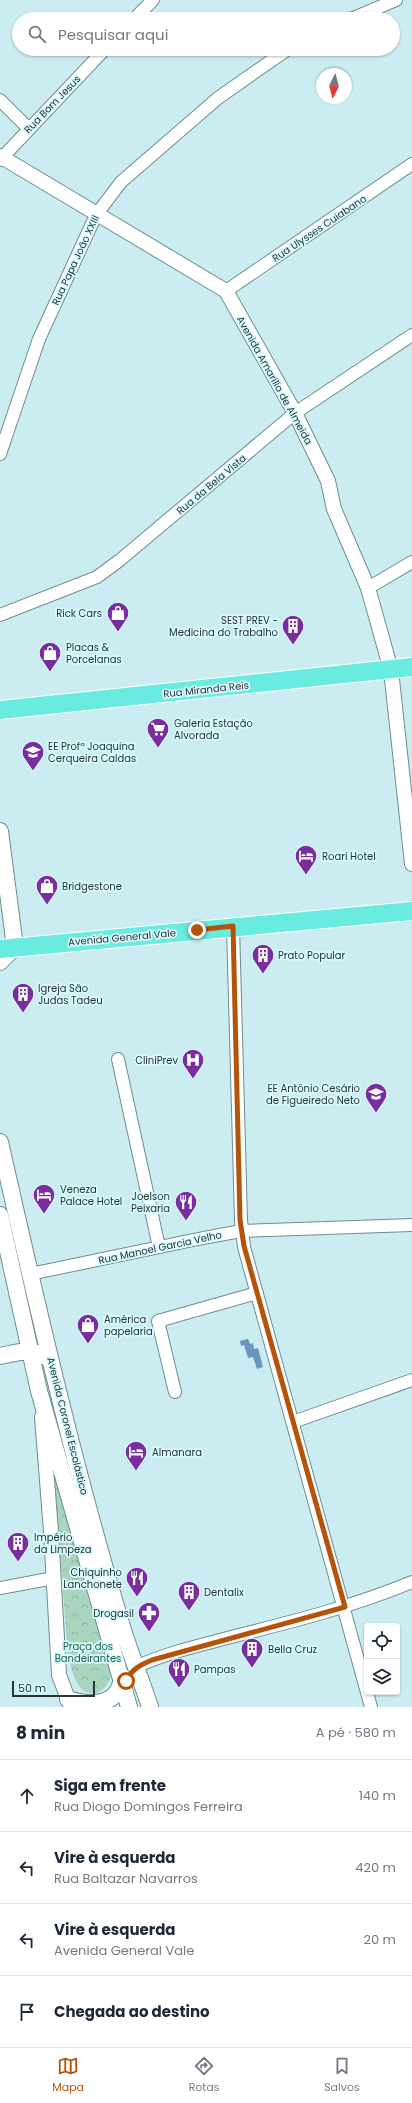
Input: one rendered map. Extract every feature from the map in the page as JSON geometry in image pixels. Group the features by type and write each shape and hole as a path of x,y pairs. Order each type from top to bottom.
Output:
{"main road":[{"name":"Rua Miranda Reis","path":"0,710 412,667"},
{"path":"0,831 8,948 0,962"},
{"name":"Avenida General Vale","path":"8,948 412,910"},
{"name":"Avenida Coronel Escolástico","path":"0,1142 30,1274 64,1411 124,1634 150,1707"},
{"name":"Avenida Coronel Escolástico","path":"0,1215 39,1391 125,1693"},
{"path":"0,1356 31,1351 37,1352 41,1357 64,1411"},
{"path":"124,1634 125,1693"},
{"path":"125,1693 134,1661"},
{"path":"70,1703 92,1704 105,1702 112,1696 125,1693"}],"street":[{"path":"141,12 152,0"},
{"path":"368,12 396,0"},
{"name":"Rua Bom Jesus","path":"1,158 98,56"},
{"name":"Rua Papa João XXIII","path":"0,454 38,339 96,214 121,182 218,98 278,56"},
{"path":"0,100 29,129"},
{"name":"Avenida Amarílio de Almeida","path":"1,158 226,291 296,413 328,481 334,509 368,588 390,670 412,864"},
{"name":"Rua Ulysses Cuiabano","path":"226,291 412,164"},
{"name":"Rua da Bela Vista","path":"0,614 97,577 120,560 296,413 412,335"},
{"path":"368,588 412,562"},
{"path":"233,926 241,1231 345,1607 358,1664 371,1707"},
{"path":"118,1059 159,1247"},
{"name":"Rua Manoel Garcia Velho","path":"30,1274 241,1231 412,1225"},
{"path":"175,1392 158,1322 257,1293"},
{"path":"293,1422 412,1380"},
{"name":"Avenida Coronel Escolástico","path":"39,1391 54,1578 59,1675 70,1703"},
{"path":"0,1588 54,1578"},
{"path":"134,1661 152,1660 345,1607 412,1582"}],"green space":[{"name":"Praça dos Bandeirantes","path":"57,1477 112,1670 109,1682 105,1687 96,1693 86,1692 80,1687 74,1676 68,1655 54,1479"}],"water":[{"path":"248,1339 250,1344 253,1343 254,1349 258,1348 263,1367 257,1369 253,1357 248,1358 244,1345 241,1346 240,1341"}],"place":[{"name":"Rick Cars","path":"118,632"},
{"name":"SEST PREV - Medicina do Trabalho","path":"293,646"},
{"name":"Placas & Porcelanas","path":"50,672"},
{"name":"Galeria Estação Alvorada","path":"158,748"},
{"name":"EE Profª Joaquina Cerqueira Caldas","path":"33,772"},
{"name":"Roari Hotel","path":"306,876"},
{"name":"Bridgestone","path":"47,906"},
{"name":"Prato Popular","path":"263,974"},
{"name":"Igreja São Judas Tadeu","path":"23,1014"},
{"name":"CliniPrev","path":"193,1080"},
{"name":"EE Antônio Cesário de Figueiredo Neto","path":"376,1114"},
{"name":"Veneza Palace Hotel","path":"44,1214"},
{"name":"Joelson Peixaria","path":"186,1222"},
{"name":"América papelaria","path":"88,1344"},
{"name":"Almanara","path":"136,1472"},
{"name":"Império da Limpeza","path":"18,1562"},
{"name":"Chiquinho Lanchonete","path":"137,1598"},
{"name":"Dentalix","path":"189,1612"},
{"name":"Drogasil","path":"149,1632"},
{"name":"Bella Cruz","path":"252,1668"},
{"name":"Pampas","path":"179,1688"}],"route":[{"path":"126,1681 130,1672 136,1667 152,1660 183,1650 345,1607 241,1231 233,926 197,930"}]}
